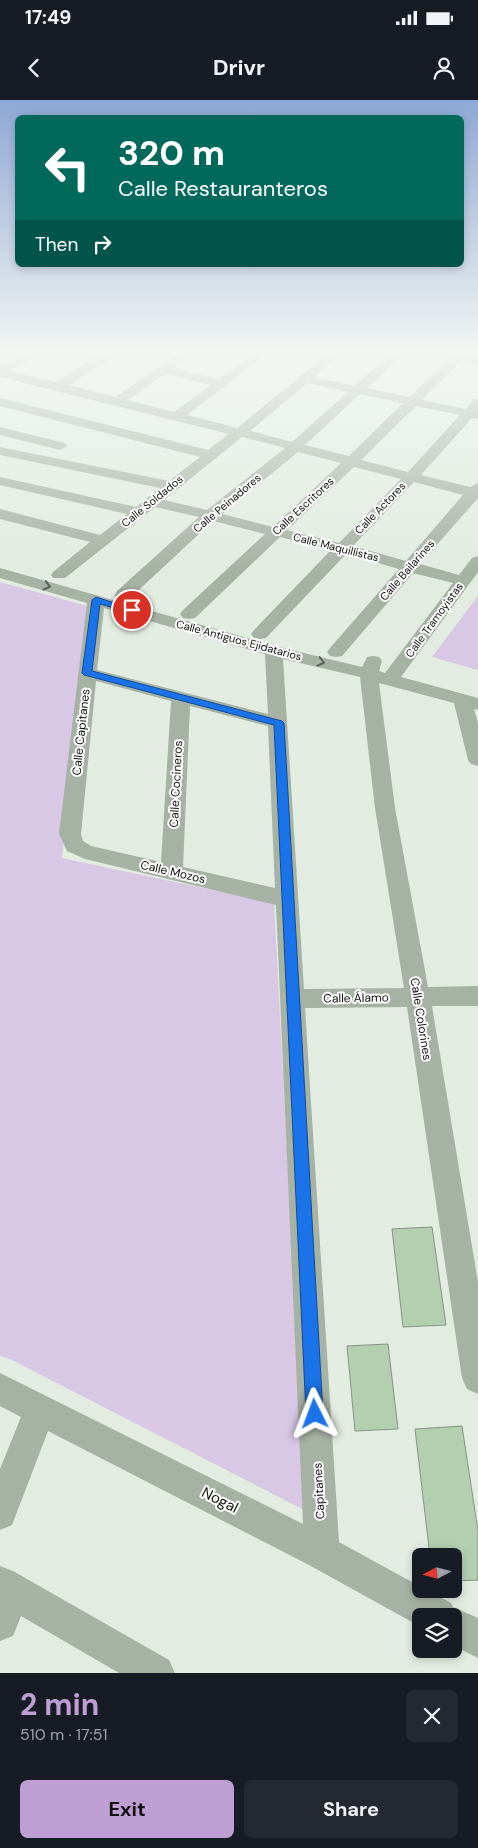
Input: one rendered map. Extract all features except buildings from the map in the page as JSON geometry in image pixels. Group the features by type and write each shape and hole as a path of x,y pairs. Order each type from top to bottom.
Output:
{"street":[{"path":"93,425 210,455"},
{"path":"212,425 411,477 477,491"},
{"name":"Calle Soldados","path":"59,575 249,425"},
{"name":"Calle Peinadores","path":"123,595 211,515 295,447 318,425"},
{"name":"Calle Escritores","path":"189,614 351,462 386,425"},
{"name":"Calle Actores","path":"267,643 341,548 460,425"},
{"path":"0,431 60,446"},
{"path":"0,451 171,486"},
{"path":"0,481 138,512"},
{"name":"Calle Bailarines","path":"336,652 477,491"},
{"name":"Calle Maquillistas","path":"151,501 341,548 470,583"},
{"path":"0,514 103,541"},
{"name":"Calle Antiguos Ejidatarios","path":"0,560 59,575 189,614 267,643 336,652 392,673 473,698"},
{"name":"Calle Tramoyistas","path":"392,673 470,583 478,561"},
{"name":"Calle Antiguos Ejidatarios","path":"0,573 96,600 392,673"},
{"name":"Calle Capitanes","path":"70,834 96,600"},
{"name":"Capitanes","path":"267,643 279,723 322,1552"},
{"path":"87,673 279,723"},
{"name":"Calle Colorines","path":"392,673 385,808 418,998 478,1378"},
{"name":"Calle Cocineros","path":"172,871 180,698"},
{"path":"473,698 478,760"},
{"name":"Calle Mozos","path":"70,834 72,844 76,849 287,899"},
{"name":"Calle Álamo","path":"294,999 478,996"},
{"name":"Nogal","path":"0,1388 322,1552 424,1608"},
{"path":"0,1514 40,1410"},
{"path":"3,1599 156,1673"},
{"path":"462,1630 478,1639"}],"shaded area":[{"path":"0,582 87,606 62,858 274,903 306,1511 12,1360 0,1356"},
{"path":"478,596 478,670 432,657"}],"route":[{"path":"132,610 96,600 87,673 279,723 315,1414"}]}
